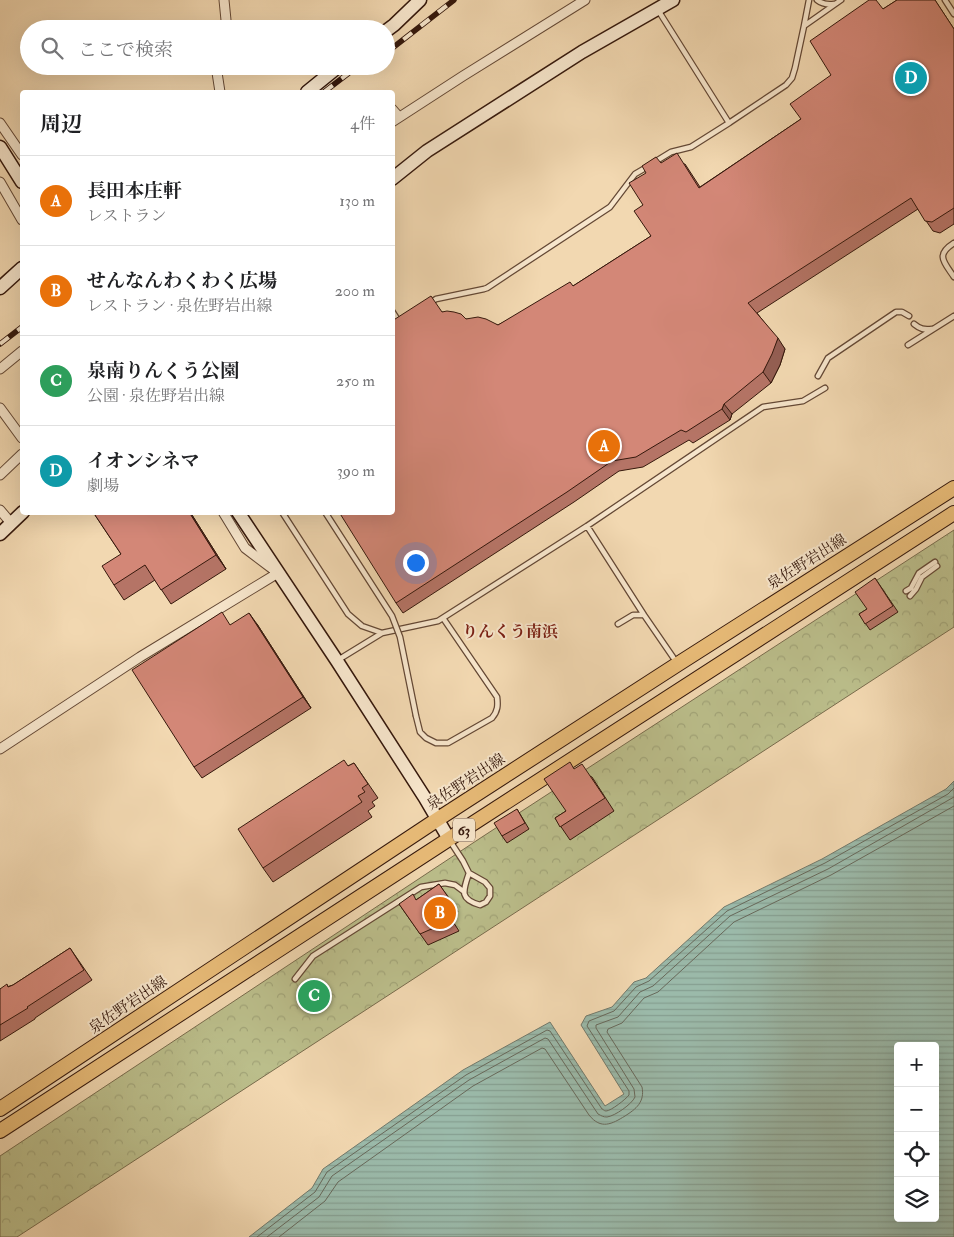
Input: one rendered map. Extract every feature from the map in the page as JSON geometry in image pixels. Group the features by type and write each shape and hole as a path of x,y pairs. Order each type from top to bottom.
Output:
{"main road":[{"name":"泉佐野岩出線","path":"0,1108 438,819 954,488"},
{"name":"63","path":"0,1131 954,513"}],"street":[{"path":"224,0 226,20"},
{"path":"395,24 420,0"},
{"path":"396,120 585,0"},
{"path":"395,177 435,145 582,52 673,0"},
{"path":"217,75 220,90"},
{"path":"309,90 328,75"},
{"path":"0,122 20,152"},
{"path":"0,147 20,179"},
{"path":"0,182 20,217"},
{"path":"0,288 20,270"},
{"path":"0,369 20,353"},
{"path":"0,408 20,435"},
{"path":"0,475 20,456"},
{"path":"0,510 11,523"},
{"path":"0,534 20,515"},
{"path":"224,515 245,548 278,573"},
{"path":"240,515 337,661 449,839"},
{"path":"0,749 140,657 278,573"},
{"path":"0,1108 12,1123"}],"lane":[{"path":"428,304 436,299 484,289 610,207 635,174 671,152 690,147 786,85 792,78 809,0"},
{"path":"817,0 828,5 835,4"},
{"path":"804,26 841,0"},
{"path":"945,0 954,14"},
{"path":"657,10 729,123"},
{"path":"954,243 946,248 943,258 954,277"},
{"path":"818,376 828,358 896,312 902,312 909,316"},
{"path":"395,314 402,321 395,325"},
{"path":"908,345 954,316"},
{"path":"914,324 918,328 925,330 933,329"},
{"path":"337,661 382,634 438,621 587,526 764,408 803,401 825,388"},
{"path":"284,515 348,614 362,626 382,634"},
{"path":"327,515 392,616 400,637 420,732 426,738 436,743 448,743 492,718 497,712 498,703 497,696 443,618"},
{"path":"587,526 644,616 678,664"},
{"path":"906,591 919,573 936,564 922,577 910,596"},
{"path":"618,624 633,615 644,616"},
{"path":"449,839 468,873 463,891"},
{"path":"296,979 314,956 421,887 445,883 455,885 463,891 469,901 480,905 486,902 490,896 490,888 485,882 468,873"}],"green space":[{"path":"954,530 954,627 17,1237 0,1237 0,1156 482,837"}],"water":[{"path":"954,781 954,1237 249,1237 312,1188 323,1169 463,1070 550,1022 605,1106 624,1094 581,1025 586,1016 612,1007 634,982 646,978 724,907 822,859 946,789"}],"building":[{"path":"869,0 876,0 883,9 897,0 935,0 954,29 954,208 932,222 925,221 911,198 748,303 778,338 763,372 724,404 722,409 686,432 681,430 636,457 612,461 396,603 341,515 395,515 395,319 431,296 442,312 447,311 461,314 466,319 478,317 498,325 570,282 573,286 651,236 634,211 643,205 629,183 646,173 642,166 656,157 661,163 677,153 699,188 801,119 790,104 831,75 810,41"},
{"path":"95,515 191,515 216,555 161,590 145,565 114,585 102,566 121,554"},
{"path":"875,578 893,606 865,624 859,614 867,609 855,592"},
{"path":"222,612 230,625 249,613 303,697 194,767 132,670"},
{"path":"344,760 348,766 354,763 368,784 362,788 365,792 358,796 362,802 263,868 238,829"},
{"path":"570,762 574,769 582,764 605,798 560,827 555,818 566,811 544,779"},
{"path":"517,809 525,823 502,836 494,823"},
{"path":"439,884 451,901 443,907 452,920 420,934 399,904 413,894 416,900"},
{"path":"70,948 84,970 0,1025 0,989 7,984 8,987 13,985"}],"railway":[{"path":"395,46 454,0"},
{"path":"327,90 346,75"},
{"path":"0,344 20,329"}],"place":[{"name":"イオンシネマ","path":"911,78"},
{"name":"長田本庄軒","path":"604,446"},
{"name":"せんなんわくわく広場","path":"440,913"},
{"name":"泉南りんくう公園","path":"314,996"}],"district":[{"name":"りんくう南浜","path":"510,632"}]}
